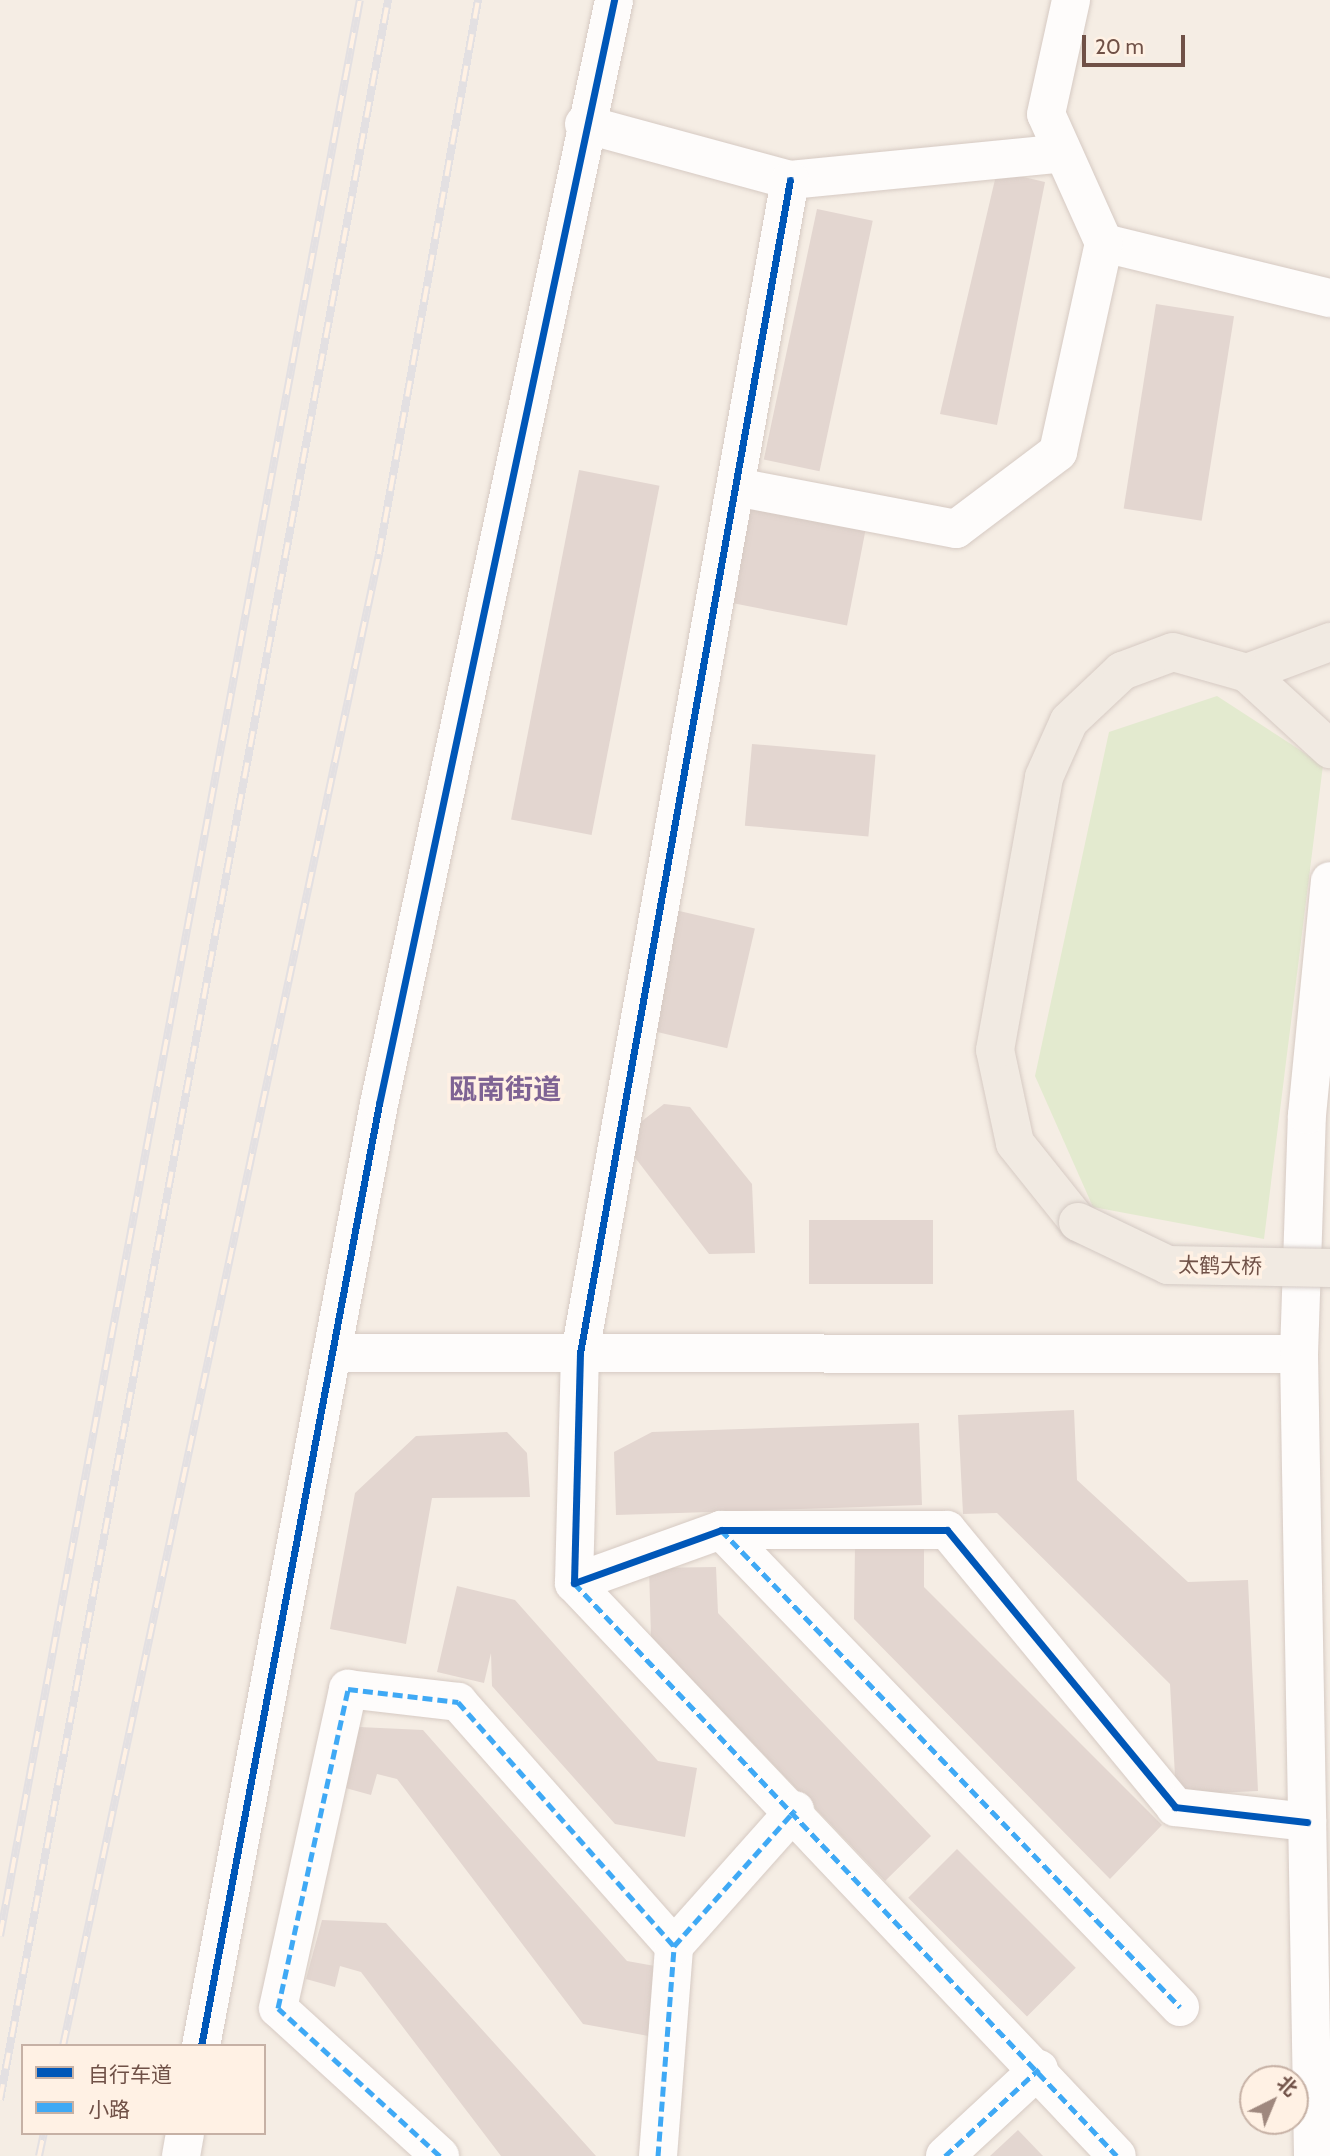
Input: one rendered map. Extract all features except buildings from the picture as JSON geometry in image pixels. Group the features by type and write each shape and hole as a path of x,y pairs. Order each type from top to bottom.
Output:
{"main road":[{"path":"1330,642 1247,673 1330,749"},
{"name":"太鹤大桥","path":"1247,673 1173,652 1122,671 1069,721 1044,777 995,1050 1015,1143 1078,1222 1168,1265 1330,1268"}],"street":[{"path":"201,2044 332,1353 584,124 614,0"},
{"path":"736,487 956,528 1058,452 1104,243 1046,114 1071,0"},
{"path":"584,124 790,180 1063,153"},
{"path":"790,180 580,1353 574,1583 795,1810 1039,2069 1117,2156"},
{"path":"1104,243 1330,298"},
{"path":"1313,2156 1299,1354 1307,1115 1330,881"},
{"path":"332,1353 1299,1354"},
{"path":"574,1583 721,1530 947,1530 1175,1807 1307,1822"},
{"path":"721,1530 1180,2007"},
{"path":"440,2156 278,2008 348,1689 458,1702 674,1946"},
{"path":"658,2156 674,1946 795,1810"},
{"path":"945,2156 1039,2069"},
{"path":"181,2156 185,2135"}],"green space":[{"path":"1217,696 1323,765 1264,1239 1093,1207 1035,1076 1109,732"}],"railway":[{"path":"0,1936 360,0"},
{"path":"0,2100 388,0"},
{"path":"63,2044 379,554 478,0"},
{"path":"39,2156 44,2135"}],"marked path":[{"path":"721,1530 1180,2007"},
{"path":"574,1583 1117,2156"},
{"path":"440,2156 278,2008 348,1689 458,1702 674,1946"},
{"path":"658,2156 674,1946 795,1810"},
{"path":"945,2156 1039,2069"}],"cycle path":[{"path":"201,2044 379,1104 614,0"},
{"path":"790,180 580,1353 574,1583 721,1530 947,1530 1175,1807 1307,1822"}],"district":[{"name":"瓯南街道","path":"505,1089"}]}
